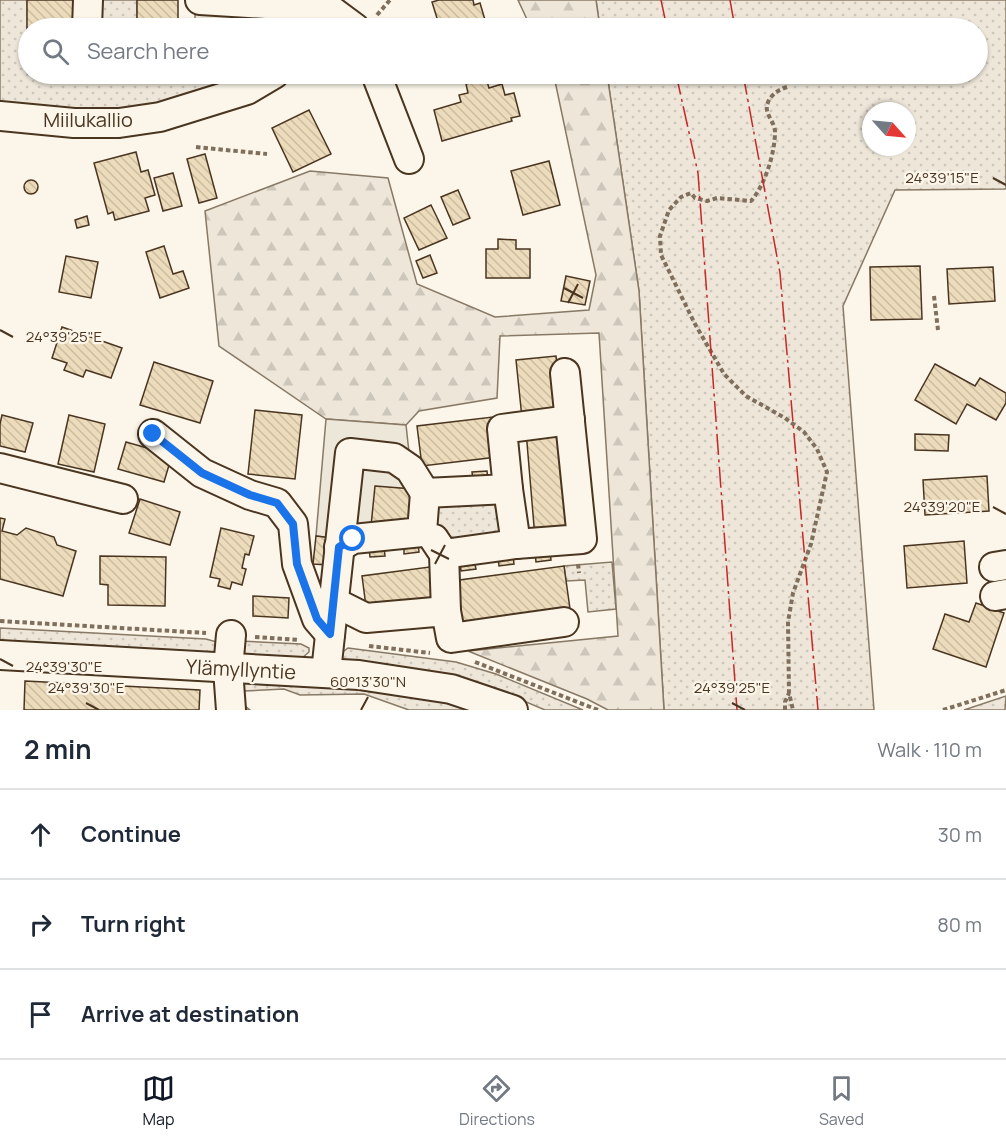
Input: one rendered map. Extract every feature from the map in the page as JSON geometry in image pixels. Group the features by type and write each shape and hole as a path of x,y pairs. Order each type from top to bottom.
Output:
{"street":[{"path":"87,18 88,0"},
{"path":"200,0 314,7 332,11 341,18"},
{"name":"Miilukallio","path":"0,116 74,123 118,123 160,117 247,90 257,84"},
{"path":"380,84 409,159"},
{"path":"444,554 516,544 582,539 565,373"},
{"path":"516,544 502,429 570,420"},
{"path":"153,434 202,473 250,495 277,503 293,524 297,564 317,619 330,634"},
{"path":"326,672 350,453 394,458 410,469 425,493 422,532"},
{"path":"0,468 123,499"},
{"path":"425,493 508,489"},
{"path":"339,547 353,539 422,532 434,538 444,554 446,611 451,638 564,622"},
{"path":"334,602 366,618 446,611"},
{"path":"231,635 228,669 231,710"},
{"name":"Ylämyllyntie","path":"0,655 228,669 326,672 451,689 513,710"}],"path":[{"path":"787,87 772,96 767,106 767,113 775,131 768,169 760,192 752,201 744,202 717,198 707,201 695,198 691,193 681,197 669,210 660,236 661,255 694,324 724,374 747,396 804,432 817,449 827,472 811,544 793,593 788,622 789,693 793,710"},
{"path":"196,147 267,154"},
{"path":"934,296 938,330"},
{"path":"943,710 1006,690"},
{"path":"786,710 784,702 789,693"},
{"path":"577,700 598,710"}],"green space":[{"path":"0,0 27,0 27,18 18,18 18,84 229,84 156,108 93,114 0,108"},
{"path":"97,0 137,0 137,18 96,18"},
{"path":"518,0 596,0 599,18 526,18"},
{"path":"596,0 1006,0 1006,189 895,190 843,306 874,710 664,710 639,291 608,84 988,84 988,18 599,18"},
{"path":"556,84 608,84 639,291 664,710 608,710 587,699 468,651 618,636 599,333 500,336 497,398 419,411 406,425 326,419 219,346 205,211 310,171 388,178 417,284 495,317 589,310 596,275"},
{"path":"499,494 508,540 447,546 429,512 435,502"},
{"path":"612,562 616,609 588,612 585,580 566,581 564,566"},
{"path":"0,628 206,639 217,642 220,654 0,643"},
{"path":"239,641 301,644 309,648 309,652 302,658 235,655"},
{"path":"348,648 456,662 496,674 583,710 545,710 491,687 453,676 348,662 340,654"},
{"path":"236,682 347,685 461,705 477,710 409,710 364,694 300,695 284,689 244,691 239,696 240,702 250,710 236,710"},
{"path":"1006,696 1005,710 964,710"}],"shaded area":[{"path":"195,0 303,0 303,18 195,18"},
{"path":"326,419 406,425 413,489 371,526 332,538 316,536"}],"building":[{"path":"27,0 74,0 74,18 27,18"},
{"path":"137,0 178,0 178,18 137,18"},
{"path":"473,0 474,5 480,3 484,18 437,18 432,2"},
{"path":"466,84 488,84 489,88 502,84 505,95 514,93 520,116 511,118 512,121 442,141 434,110 461,102 459,95 468,93"},
{"path":"309,110 331,154 293,172 272,128"},
{"path":"136,152 141,172 148,170 155,195 145,198 149,211 115,220 113,212 108,214 94,163"},
{"path":"205,154 217,198 199,203 187,159"},
{"path":"549,161 560,205 523,215 511,171"},
{"path":"173,173 182,206 163,211 154,178"},
{"path":"28,180 34,180 38,187 34,194 28,194 24,190 24,184"},
{"path":"458,190 470,218 453,225 441,197"},
{"path":"431,205 447,238 419,250 404,218"},
{"path":"87,216 89,225 77,228 75,220"},
{"path":"498,239 516,240 516,249 530,249 530,278 486,278 486,249 498,249"},
{"path":"164,246 173,274 183,271 189,288 160,298 146,252"},
{"path":"430,255 437,273 423,278 416,261"},
{"path":"66,256 98,262 91,298 59,292"},
{"path":"920,266 922,319 871,320 870,267"},
{"path":"993,267 995,301 949,304 947,269"},
{"path":"566,276 590,281 585,305 561,301"},
{"path":"62,327 122,348 111,378 86,370 83,377 64,370 67,363 52,358"},
{"path":"556,356 562,415 522,418 516,360"},
{"path":"154,362 213,381 200,423 140,405"},
{"path":"935,364 975,386 980,378 1006,393 1006,403 996,420 967,404 956,424 915,400"},
{"path":"255,410 302,415 295,479 248,474"},
{"path":"2,415 33,423 25,452 0,446"},
{"path":"69,415 105,424 94,472 58,464"},
{"path":"493,417 497,457 422,466 417,426"},
{"path":"566,428 574,535 535,538 526,431"},
{"path":"915,434 949,435 948,451 915,450"},
{"path":"126,442 172,455 164,482 118,469"},
{"path":"487,471 488,480 473,481 472,472"},
{"path":"987,476 989,511 925,515 923,480"},
{"path":"375,486 413,489 419,530 371,526"},
{"path":"140,499 180,512 170,545 129,533"},
{"path":"0,518 5,519 2,531 17,535 26,528 54,537 57,545 76,551 63,596 0,579"},
{"path":"221,528 254,536 249,555 245,554 242,568 246,569 242,585 232,582 230,589 218,586 220,579 210,577"},
{"path":"316,536 332,538 328,565 313,564"},
{"path":"964,541 967,583 907,588 904,546"},
{"path":"418,543 419,552 404,554 404,545"},
{"path":"384,547 385,556 370,557 369,548"},
{"path":"550,551 551,560 536,562 535,553"},
{"path":"513,555 514,564 499,566 498,557"},
{"path":"100,556 166,557 165,606 108,605 108,585 100,584"},
{"path":"474,560 476,569 461,571 460,562"},
{"path":"437,566 442,604 367,614 362,576"},
{"path":"564,566 571,616 459,631 452,581"},
{"path":"253,596 289,598 288,618 253,616"},
{"path":"976,603 1004,613 986,667 933,649 945,614 969,622"},
{"path":"25,681 200,690 199,710 24,710"}],"power":[{"path":"661,0 665,18"},
{"path":"730,0 733,18"},
{"path":"678,84 698,173 737,710"},
{"path":"745,84 780,273 818,710"}],"route":[{"path":"153,434 202,473 250,495 277,503 293,524 297,564 317,619 330,634 339,547 353,539"}]}
